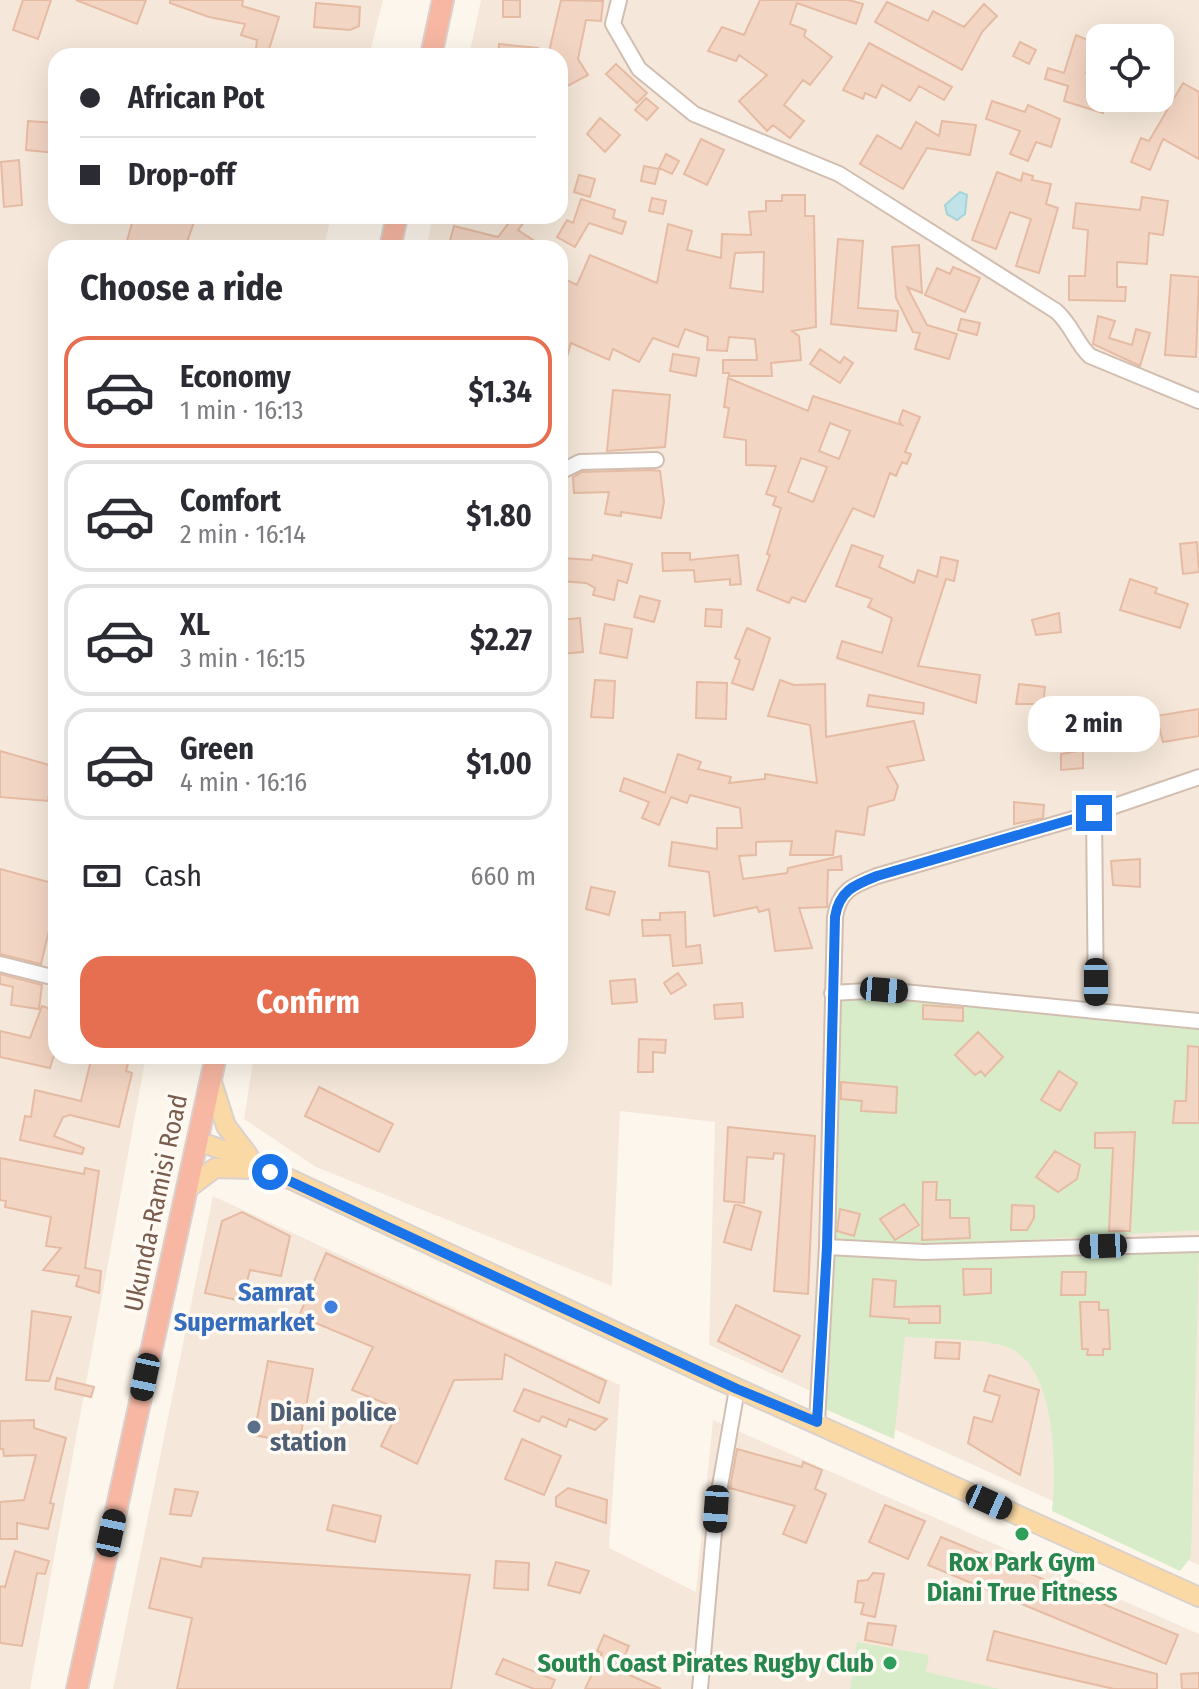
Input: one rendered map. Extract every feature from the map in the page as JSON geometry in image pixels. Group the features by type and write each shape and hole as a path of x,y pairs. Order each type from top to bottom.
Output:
{"highway":[{"path":"433,48 443,0"},
{"name":"Ukunda-Ramisi Road","path":"77,1689 214,1064"}],"main road":[{"path":"210,1078 233,1140 270,1172"},
{"path":"197,1141 1199,1597"},
{"path":"186,1190 215,1168 239,1167 270,1172"}],"street":[{"path":"619,0 613,24 630,57 639,69 694,114 839,174 1056,311 1077,333 1082,349 1090,356 1199,401"},
{"path":"568,468 580,462 656,460"},
{"path":"817,1422 827,1247 832,993 837,907 841,896 853,885 1094,813 1199,777"},
{"path":"1094,813 1096,1011"},
{"path":"0,964 48,976"},
{"path":"832,993 884,990 1199,1021"},
{"path":"827,1247 924,1252 1199,1244"},
{"path":"700,1689 716,1509 737,1389"}],"shaded area":[{"path":"0,0 383,0 371,48 48,48 48,224 329,224 326,240 48,240 48,1064 145,1064 30,1689 0,1689"},
{"path":"481,0 1199,0 1199,1565 1180,1557 1055,1371 1053,1501 709,1345 715,1122 620,1111 612,1286 316,1167 244,1119 253,1064 568,1064 568,240 428,240 431,224 568,224 568,48 471,48"},
{"path":"213,1196 620,1385 609,1548 696,1592 713,1420 1199,1634 1199,1689 113,1689"}],"green space":[{"path":"884,996 1199,1028 1199,1230 923,1246 831,1241 839,998"},
{"path":"1199,1251 1191,1557 1180,1571 1052,1511 1053,1446 1045,1397 1037,1376 1025,1359 1009,1348 974,1341 905,1337 894,1439 818,1406 833,1256 914,1259"},
{"name":"South Coast Pirates Rugby Club","path":"857,1642 929,1655 926,1672 1000,1689 850,1689"}],"water":[{"path":"960,192 967,195 965,214 957,220 947,214 945,205"}],"building":[{"path":"23,0 51,0 38,39 13,30"},
{"path":"76,0 146,0 137,24"},
{"path":"170,0 243,0 242,6 279,17 269,48 256,48 257,40 241,35 245,24 209,17 170,3"},
{"path":"503,0 520,0 520,17 503,17"},
{"path":"561,0 603,1 601,21 586,20 578,59 588,75 568,86 568,48 550,48"},
{"path":"760,0 849,0 863,4 856,24 797,3 790,24 806,30 804,36 832,57 810,85 803,80 784,105 804,121 790,138 773,125 767,131 739,101 767,75 739,55 736,61 708,51 722,27 744,35"},
{"path":"887,2 928,21 933,11 964,27 984,4 997,16 982,32 962,70 875,22"},
{"path":"316,3 360,7 359,26 350,30 314,27"},
{"path":"1076,35 1086,39 1086,108 1064,101 1068,86 1045,79 1048,68 1064,73"},
{"path":"1020,42 1036,50 1029,64 1013,56"},
{"path":"869,43 952,87 944,100 919,86 910,101 882,85 876,98 865,93 863,99 843,90"},
{"path":"499,44 538,48 499,48"},
{"path":"616,64 647,93 637,103 606,74"},
{"path":"1183,83 1199,92 1199,159 1163,139 1150,170 1131,162 1141,138 1149,141 1166,112 1174,112 1174,98"},
{"path":"646,98 658,108 647,120 635,110"},
{"path":"992,101 1025,112 1028,105 1060,119 1051,147 1036,142 1028,161 1010,154 1020,131 986,119"},
{"path":"600,118 620,135 605,152 587,134"},
{"path":"28,121 48,122 48,152 26,150"},
{"path":"942,121 976,125 970,155 927,148 903,189 860,164 877,135 901,149 916,122 939,136"},
{"path":"701,139 724,150 707,185 684,174"},
{"path":"666,154 679,161 672,174 659,168"},
{"path":"19,160 22,205 4,207 1,162"},
{"path":"644,166 659,169 655,184 641,181"},
{"path":"997,172 1021,181 1023,173 1033,176 1032,180 1051,184 1046,204 1058,208 1039,273 1016,266 1031,219 1010,212 996,249 972,240"},
{"path":"579,175 595,179 590,197 574,192"},
{"path":"782,195 805,195 805,216 814,216 816,327 792,331 799,336 801,360 771,363 772,376 729,376 729,373 723,373 723,360 757,360 755,339 729,337 727,351 707,350 708,337 685,329 678,347 653,338 639,362 613,349 609,360 571,343 568,354 568,281 577,285 590,255 657,283 668,224 692,231 687,250 721,258 722,234 751,235 749,212 766,211 766,201 782,201","holes":["764,252 763,292 730,288 735,253"]},
{"path":"1142,197 1168,201 1163,235 1149,233 1147,264 1117,262 1117,287 1126,287 1125,301 1069,300 1069,276 1085,276 1088,230 1073,228 1076,203 1140,210"},
{"path":"652,198 666,201 663,214 649,211"},
{"path":"581,199 615,210 613,218 626,222 622,234 589,223 575,247 568,240 557,237 568,220 573,223"},
{"path":"132,224 193,224 188,240 127,240"},
{"path":"508,224 523,224 518,230 533,240 450,240 454,226 498,237"},
{"path":"838,239 863,241 858,308 898,311 896,331 831,324"},
{"path":"919,245 922,293 907,287 927,325 957,334 949,359 915,349 920,333 913,332 896,298 892,247"},
{"path":"953,267 980,278 965,312 925,295 937,268 950,274"},
{"path":"1171,275 1199,277 1196,357 1165,355"},
{"path":"1098,316 1115,321 1109,338 1132,345 1136,329 1150,333 1140,366 1093,344"},
{"path":"961,319 980,323 977,335 958,330"},
{"path":"820,349 840,363 844,357 853,363 840,383 810,364"},
{"path":"673,354 699,358 696,376 670,371"},
{"path":"728,378 808,411 813,396 902,425 899,421 903,410 920,417 905,452 911,454 907,464 902,462 896,476 890,473 874,517 853,508 805,602 792,597 789,603 757,590 770,555 767,554 781,508 773,505 776,497 766,494 776,466 746,465 746,440 724,437 729,408 724,407","holes":["830,423 850,431 839,459 819,451","801,458 827,467 813,502 788,492"]},
{"path":"613,390 670,395 665,447 607,451"},
{"path":"660,471 664,502 661,518 621,512 621,516 605,514 609,492 574,493 573,477 582,472"},
{"path":"1197,542 1199,572 1183,574 1180,544"},
{"path":"852,545 883,556 879,567 914,583 918,570 937,577 941,557 958,561 954,581 946,579 918,666 980,675 976,703 837,658 842,641 882,653 892,618 868,607 872,599 836,586"},
{"path":"662,553 690,553 690,560 738,555 741,584 730,585 730,579 695,582 694,570 663,571"},
{"path":"593,555 632,564 627,583 618,580 614,600 593,595 595,588 586,583 568,582 568,558 592,560"},
{"path":"1130,579 1157,588 1155,593 1188,604 1180,628 1120,610"},
{"path":"640,596 660,601 654,622 634,617"},
{"path":"706,609 722,610 721,627 705,626"},
{"path":"1059,613 1061,632 1036,635 1032,620"},
{"path":"580,618 583,652 568,653 568,619"},
{"path":"605,624 632,629 627,658 600,653"},
{"path":"747,628 770,638 753,690 732,683 740,660 735,658"},
{"path":"595,680 615,681 613,718 591,717"},
{"path":"780,680 794,685 825,684 826,737 914,721 924,760 887,767 898,786 894,800 868,807 864,835 836,831 833,855 790,855 792,841 756,842 756,855 739,856 743,879 787,873 788,868 841,856 842,870 828,870 827,907 799,908 812,948 775,951 769,909 759,912 757,907 714,916 709,872 669,866 672,842 717,849 717,828 742,828 740,808 690,795 687,803 671,797 659,825 642,818 649,802 620,791 624,778 665,793 678,754 701,762 698,769 731,777 729,783 765,779 765,774 817,783 810,725 768,716"},
{"path":"697,682 727,683 726,719 696,718"},
{"path":"1019,684 1045,687 1043,704 1016,704"},
{"path":"869,695 924,703 923,714 867,706"},
{"path":"1199,709 1199,736 1163,742 1156,716"},
{"path":"1083,750 1083,768 1061,770 1061,754"},
{"path":"0,751 48,765 48,801 0,797"},
{"path":"1014,802 1044,805 1043,818 1014,824"},
{"path":"1140,859 1140,887 1113,885 1111,861"},
{"path":"0,869 48,882 48,935 41,964 0,954"},
{"path":"591,887 615,892 609,915 586,909"},
{"path":"685,912 686,947 700,945 702,963 673,966 670,935 643,936 642,920 660,920 660,913"},
{"path":"678,973 686,985 671,994 664,983"},
{"path":"0,974 42,985 39,1009 11,1005 13,987 0,984"},
{"path":"635,979 637,1002 612,1004 610,981"},
{"path":"742,1003 743,1017 715,1019 714,1005"},
{"path":"923,1005 963,1008 963,1021 923,1019"},
{"path":"42,1006 48,1008 50,1068 0,1057 0,1031 30,1038"},
{"path":"978,1032 1003,1057 985,1076 981,1071 975,1075 955,1055"},
{"path":"639,1039 666,1040 665,1053 653,1052 653,1072 638,1072"},
{"path":"1188,1046 1199,1047 1199,1123 1173,1123 1175,1101 1186,1101"},
{"path":"90,1064 128,1064 126,1071 132,1073 119,1127 70,1115 63,1117 54,1136 84,1148 82,1154 20,1140 25,1116 31,1117 35,1090 81,1101"},
{"path":"1059,1071 1077,1083 1060,1111 1041,1100"},
{"path":"841,1082 897,1087 896,1113 861,1111 862,1101 841,1099"},
{"path":"319,1087 393,1124 379,1152 305,1116"},
{"path":"728,1127 815,1136 808,1294 774,1291 784,1154 774,1153 773,1159 747,1157 744,1203 724,1201"},
{"path":"1135,1132 1130,1231 1109,1231 1113,1148 1095,1148 1095,1133"},
{"path":"1055,1151 1080,1165 1077,1179 1058,1192 1036,1177"},
{"path":"0,1158 84,1174 85,1168 99,1171 85,1268 101,1271 99,1293 76,1286 79,1276 43,1270 61,1248 46,1246 51,1217 5,1207 6,1201 0,1200"},
{"path":"923,1182 937,1182 936,1200 950,1200 950,1218 969,1218 970,1238 922,1240"},
{"path":"735,1204 761,1212 751,1250 724,1242"},
{"path":"904,1204 919,1225 895,1240 880,1219"},
{"path":"1012,1205 1034,1206 1034,1218 1027,1230 1011,1230"},
{"path":"840,1209 860,1214 854,1236 837,1231"},
{"path":"242,1212 290,1236 281,1276 250,1270 242,1301 205,1293 222,1221"},
{"path":"326,1253 606,1381 599,1403 505,1354 502,1379 454,1380 417,1464 381,1446 399,1409 352,1390 373,1347 299,1316"},
{"path":"963,1269 991,1269 991,1293 964,1295"},
{"path":"1062,1272 1086,1272 1085,1295 1061,1295"},
{"path":"873,1279 896,1281 894,1307 940,1306 940,1323 909,1323 909,1319 870,1316"},
{"path":"1080,1302 1099,1302 1099,1310 1108,1310 1110,1349 1103,1349 1103,1355 1087,1355 1088,1349 1082,1349"},
{"path":"736,1305 800,1336 782,1372 718,1341"},
{"path":"32,1311 71,1317 49,1381 26,1380"},
{"path":"936,1342 960,1343 959,1359 935,1358"},
{"path":"268,1361 313,1369 299,1444 254,1435"},
{"path":"989,1375 1039,1390 1020,1475 968,1443 974,1417 992,1422 1000,1396 984,1391"},
{"path":"57,1378 94,1387 91,1397 55,1389"},
{"path":"524,1389 607,1419 595,1430 569,1419 566,1427 542,1416 539,1422 514,1411"},
{"path":"34,1420 34,1428 66,1438 50,1503 54,1504 48,1529 17,1523 17,1539 0,1539 0,1502 24,1500 36,1455 4,1456 3,1449 0,1449 0,1421"},
{"path":"522,1439 561,1456 544,1495 505,1479"},
{"path":"737,1449 802,1467 803,1462 822,1470 815,1489 826,1494 806,1543 783,1534 795,1506 730,1488"},
{"path":"568,1488 607,1500 606,1523 556,1506 556,1497"},
{"path":"175,1489 198,1492 191,1516 170,1514"},
{"path":"333,1505 381,1516 375,1542 327,1530"},
{"path":"885,1505 925,1521 908,1559 869,1542"},
{"path":"941,1537 1178,1635 1166,1664 928,1565"},
{"path":"15,1551 49,1561 45,1574 37,1573 22,1646 0,1643 0,1586 5,1587"},
{"path":"161,1558 201,1567 203,1558 470,1575 451,1689 177,1689 192,1618 149,1608"},
{"path":"496,1561 529,1563 528,1590 494,1588"},
{"path":"556,1562 589,1571 580,1593 548,1585"},
{"path":"873,1573 884,1574 875,1617 861,1614 864,1603 855,1602 858,1581 868,1580"},
{"path":"868,1623 896,1626 892,1645 865,1640"},
{"path":"994,1631 1157,1674 1157,1689 1114,1689 987,1660"},
{"path":"604,1635 629,1646 618,1670 661,1689 585,1689 602,1653 597,1651"},
{"path":"503,1659 555,1680 551,1689 534,1689 496,1674"},
{"path":"1199,1673 1199,1689 1182,1689 1181,1674"}],"place":[{"name":"Samrat Supermarket","path":"331,1307"},
{"name":"Diani police station","path":"254,1427"},
{"name":"Rox Park Gym Diani True Fitness","path":"1022,1534"},
{"name":"South Coast Pirates Rugby Club","path":"890,1663"}],"route":[{"path":"270,1172 737,1389 817,1422 827,1247 835,917 841,896 853,885 877,876 1094,813"}]}
